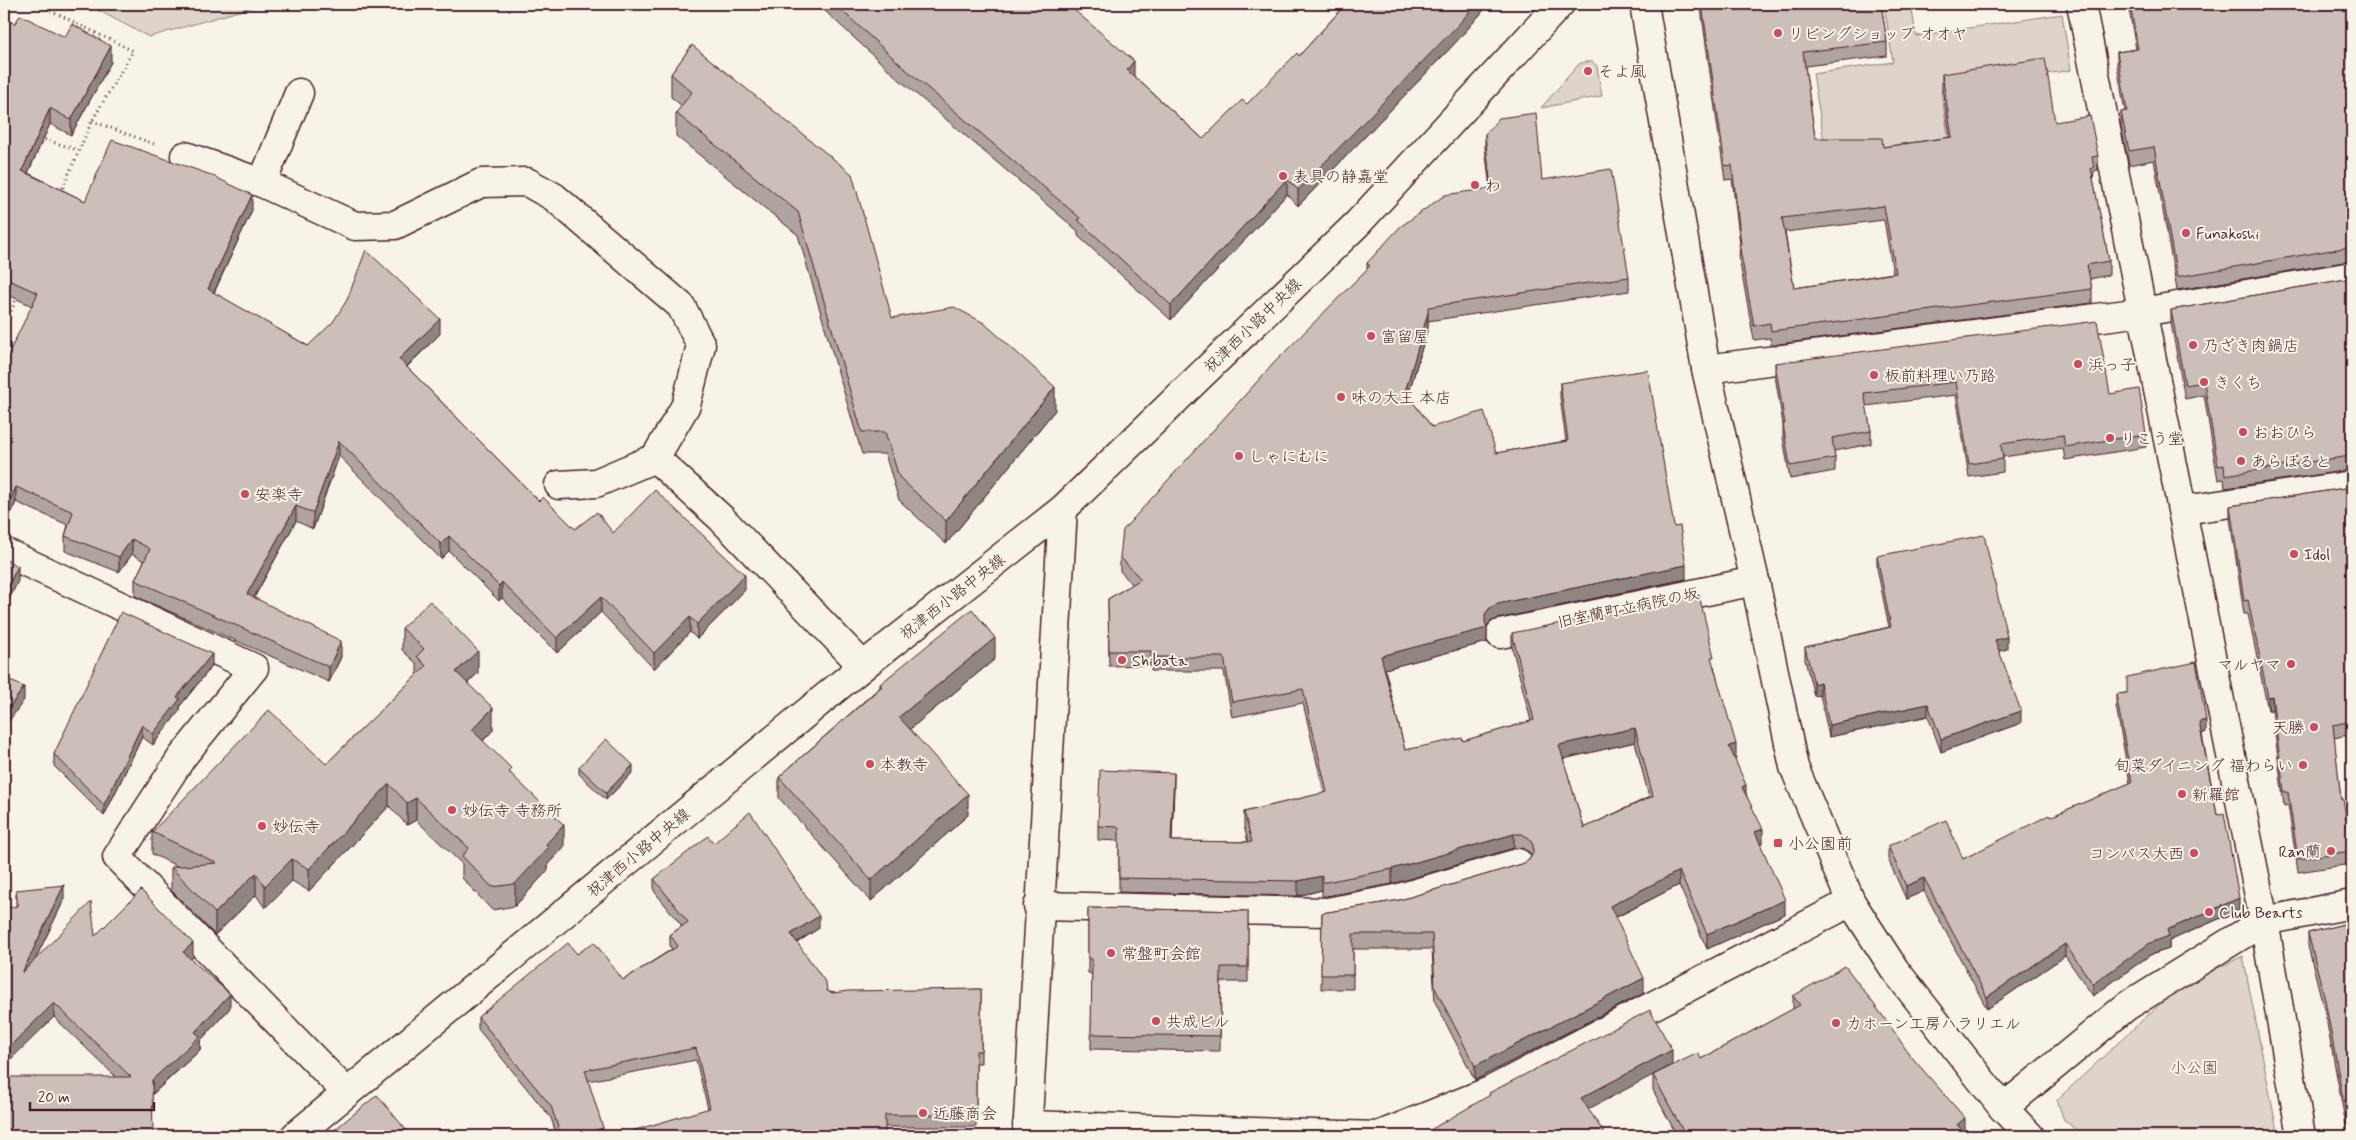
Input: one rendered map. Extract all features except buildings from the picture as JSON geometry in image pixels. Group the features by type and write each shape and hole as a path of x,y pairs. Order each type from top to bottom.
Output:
{"street":[{"name":"祝津西小路中央線","path":"295,1136 864,666 1063,509 1357,224 1560,4"},
{"path":"1644,4 1706,369 1755,581 1794,767 1851,902 1895,970 2003,1108 2030,1136"},
{"path":"2081,4 2142,312 2184,510 2264,920 2301,1136"},
{"path":"262,183 299,93"},
{"path":"185,156 262,183 356,226 395,225 481,183 527,182 554,197 681,306 701,344 686,405 655,458 596,483 559,485"},
{"path":"1706,369 2142,312 2352,276"},
{"path":"655,458 721,518 864,666"},
{"path":"2184,510 2352,485"},
{"path":"1063,509 1038,906 1027,1131 1378,1136 1490,1092 1851,902"},
{"path":"4,552 254,668 182,757 116,857 347,1093"},
{"name":"旧室蘭町立病院の坂","path":"1500,634 1755,581"},
{"path":"1038,906 1327,912 1396,899 1518,863"},
{"path":"2003,1108 2127,1006 2264,920 2352,904"}],"path":[{"path":"37,4 133,51 92,121 59,195"},
{"path":"92,121 185,156"},
{"path":"32,135 78,150"},
{"path":"4,330 18,294"}],"green space":[{"path":"86,4 263,4 149,37"},
{"path":"1884,4 1911,4 1916,36 2062,14 2071,70 1941,90 1949,142 1807,165 1824,141 1813,74 1893,62"},
{"path":"1592,62 1597,66 1602,96 1541,108 1579,64"},
{"name":"小公園","path":"2243,956 2278,1136 2084,1136 2064,1120 2057,1100 2178,987"}],"place":[{"name":"リビングショップ オオヤ","path":"1778,33"},
{"name":"そよ風","path":"1588,71"},
{"name":"表具の静嘉堂","path":"1283,176"},
{"name":"わ","path":"1475,185"},
{"name":"Funakoshi","path":"2186,233"},
{"name":"富留屋","path":"1371,336"},
{"name":"乃ざき肉鍋店","path":"2193,345"},
{"name":"浜っ子","path":"2078,364"},
{"name":"板前料理い乃路","path":"1874,375"},
{"name":"きくち","path":"2204,382"},
{"name":"味の大王 本店","path":"1341,397"},
{"name":"おおひら","path":"2243,432"},
{"name":"りこう堂","path":"2110,438"},
{"name":"しゃにむに","path":"1239,456"},
{"name":"あらぽると","path":"2241,461"},
{"name":"安楽寺","path":"245,494"},
{"name":"Idol","path":"2294,554"},
{"name":"Shibata","path":"1122,660"},
{"name":"マルヤマ","path":"2291,664"},
{"name":"天勝","path":"2314,727"},
{"name":"本教寺","path":"870,764"},
{"name":"旬菜ダイニング 福わらい","path":"2303,765"},
{"name":"新羅館","path":"2182,794"},
{"name":"妙伝寺 寺務所","path":"452,810"},
{"name":"妙伝寺","path":"262,826"},
{"name":"小公園前","path":"1778,843"},
{"name":"Ran蘭","path":"2331,851"},
{"name":"コンパス大西","path":"2194,853"},
{"name":"Club Bearts","path":"2209,912"},
{"name":"常盤町会館","path":"1111,953"},
{"name":"共成ビル","path":"1156,1021"},
{"name":"カホーン工房ハラリエル","path":"1836,1023"},
{"name":"近藤商会","path":"923,1113"}]}
